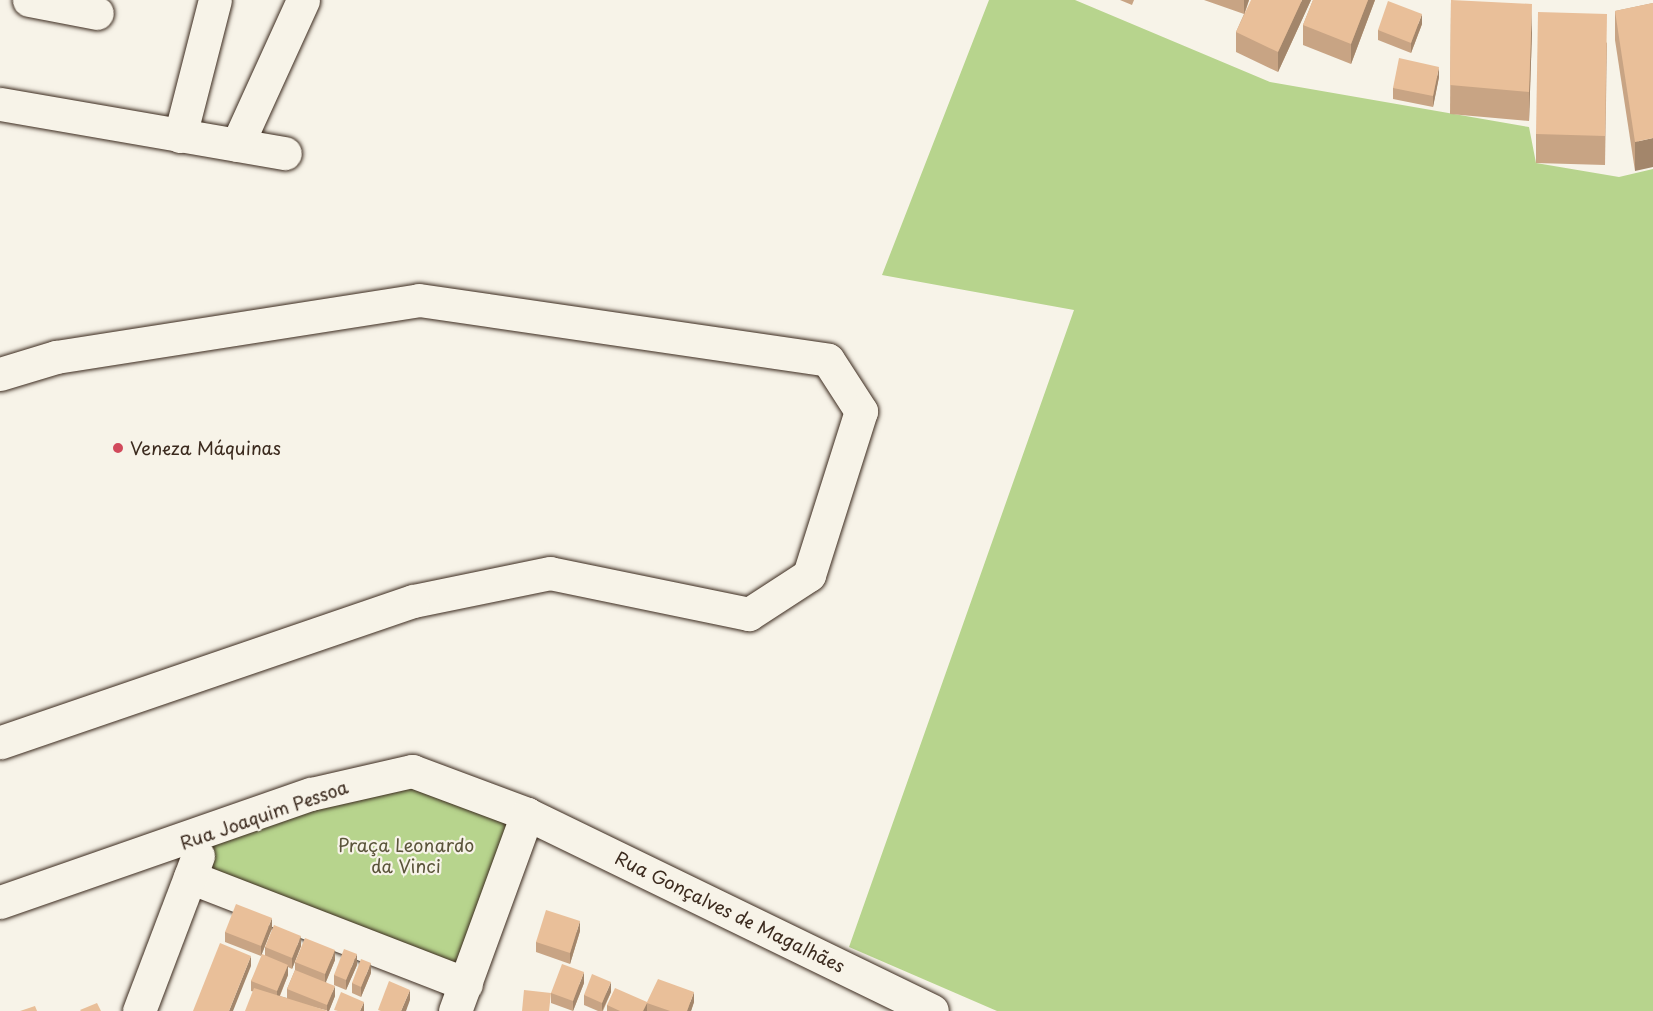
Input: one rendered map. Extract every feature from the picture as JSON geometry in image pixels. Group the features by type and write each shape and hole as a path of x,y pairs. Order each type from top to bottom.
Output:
{"street":[{"path":"29,0 97,13"},
{"path":"180,136 215,0"},
{"path":"237,145 303,0"},
{"path":"0,104 285,153"},
{"path":"0,374 56,357 419,300 828,360 861,411 809,575 749,614 550,573 413,601 0,742"},
{"name":"Rua Joaquim Pessoa","path":"0,902 206,835 311,795 408,771 527,814"},
{"path":"190,877 461,997 527,814"},
{"name":"Rua Gonçalves de Magalhães","path":"527,814 932,1011"},
{"path":"139,1011 206,835"}],"green space":[{"path":"989,0 1075,0 1270,82 1529,127 1536,163 1619,177 1653,169 1653,1011 997,1011 849,947 1074,310 882,275"},
{"name":"Praça Leonardo da Vinci","path":"415,757 519,811 472,977 191,878 216,815"}],"building":[{"path":"1251,0 1302,0 1278,52 1236,32"},
{"path":"1313,0 1368,0 1351,44 1303,25"},
{"path":"1451,0 1532,4 1529,92 1450,85"},
{"path":"1388,1 1422,14 1411,43 1378,30"},
{"path":"1653,3 1653,138 1635,142 1615,11"},
{"path":"1538,12 1607,14 1605,136 1536,134"},
{"path":"1399,58 1439,67 1433,96 1393,88"},
{"path":"236,904 272,918 261,946 225,932"},
{"path":"546,910 580,921 570,953 536,942"},
{"path":"274,925 301,936 292,958 265,947"},
{"path":"305,938 335,950 325,974 295,962"},
{"path":"220,943 251,956 229,1011 193,1011"},
{"path":"344,949 357,954 346,980 334,975"},
{"path":"262,954 288,965 277,991 251,981"},
{"path":"361,959 371,963 361,987 352,983"},
{"path":"562,964 584,972 573,1001 551,993"},
{"path":"295,970 335,986 327,1005 287,989"},
{"path":"592,974 611,982 602,1003 584,995"},
{"path":"658,979 694,992 687,1011 670,1011 647,1003 643,1011 620,1011 607,1005 615,988 647,1002"},
{"path":"389,981 410,990 401,1011 378,1010"},
{"path":"254,988 328,1011 245,1011"},
{"path":"524,990 551,993 549,1011 522,1011"},
{"path":"341,992 364,1002 360,1011 334,1010"},
{"path":"97,1003 101,1011 80,1010"},
{"path":"35,1006 37,1011 20,1011"}],"place":[{"name":"Veneza Máquinas","path":"118,448"}]}
